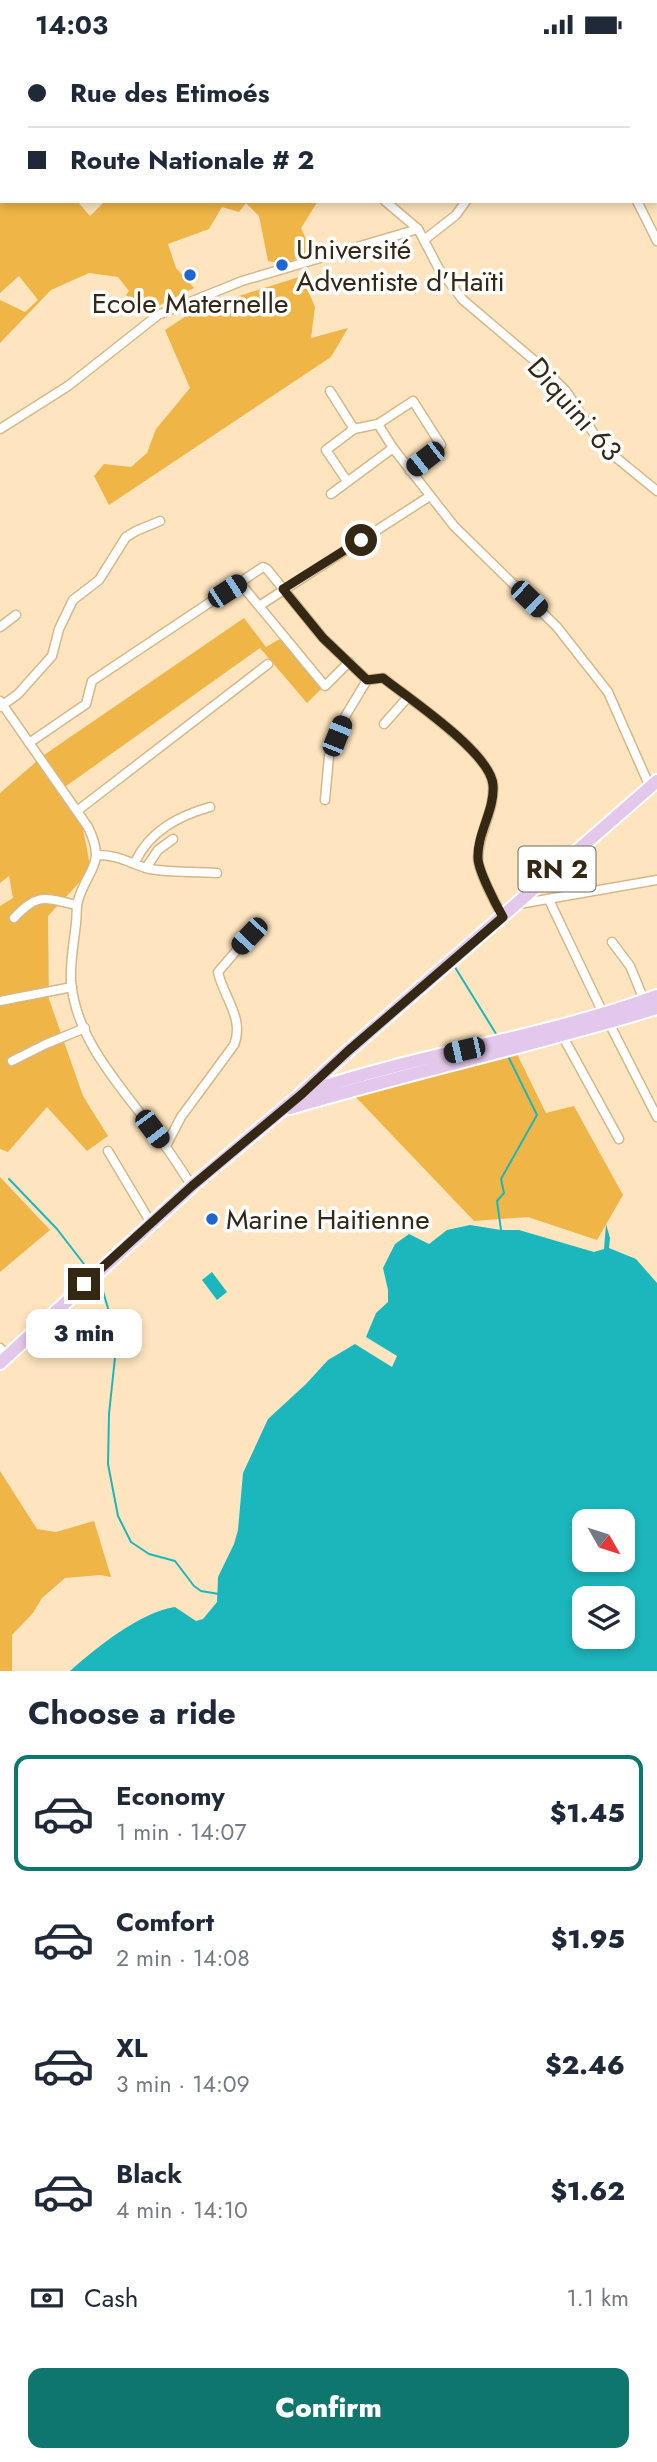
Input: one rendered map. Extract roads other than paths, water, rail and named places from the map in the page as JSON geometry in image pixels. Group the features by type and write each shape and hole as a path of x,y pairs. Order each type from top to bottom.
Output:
{"main road":[{"name":"RN 2","path":"3,1355 192,1186 302,1094 653,784"},
{"path":"511,1043 562,1035 651,998"},
{"path":"302,1094 358,1075 490,1048 606,1018 657,1008"},
{"path":"283,1110 490,1048"},
{"path":"348,1051 345,1061 358,1075"}],"street":[{"name":"Diquini 63","path":"387,203 418,229 439,269 463,300 542,367 566,391 602,446 657,491"},
{"path":"424,240 456,215 465,203"},
{"path":"638,203 657,241"},
{"path":"0,429 68,386 158,315 242,281 418,229"},
{"path":"330,391 354,429"},
{"path":"347,481 326,450 354,429 378,424 415,402 441,445 410,471"},
{"path":"378,424 410,471 454,526 557,627 608,692 653,784"},
{"path":"331,494 393,448"},
{"path":"260,606 430,496"},
{"path":"159,521 126,537 99,580 73,600 59,629 52,656 18,694 1,705 77,811 93,838 97,855 95,867 77,905 71,960 72,987 77,1012 112,1076 166,1146 192,1186"},
{"path":"29,743 86,704 92,681 265,568 323,638 367,680"},
{"path":"240,583 325,686 349,662"},
{"path":"0,627 16,615"},
{"path":"77,811 268,664"},
{"path":"325,800 329,756 346,715 367,680 380,677 464,741 490,774 493,784 490,811 478,859 503,917"},
{"path":"384,725 408,697"},
{"path":"135,862 157,833 192,812 210,807"},
{"path":"146,868 158,850 173,839"},
{"path":"582,846 588,890"},
{"path":"97,855 109,855 146,868 217,873"},
{"path":"519,904 657,880"},
{"path":"14,918 36,899 77,905"},
{"path":"549,900 657,1118"},
{"path":"166,1146 181,1117 238,1036 238,1026 218,972 249,936"},
{"path":"612,942 651,998"},
{"path":"0,1001 72,987"},
{"path":"12,1061 85,1028"},
{"path":"562,1035 620,1139"},
{"path":"108,1151 151,1223"}],"water":[{"path":"606,1224 610,1238 609,1248 636,1259 657,1283 657,1671 70,1671 105,1642 147,1616 175,1607 196,1621 203,1619 217,1602 218,1577 238,1530 243,1473 268,1419 328,1360 355,1344 392,1367 397,1356 366,1337 376,1313 388,1302 383,1268 395,1244 409,1234 429,1244 447,1230 470,1225 519,1230 594,1252 604,1249"},
{"path":"212,1272 227,1292 217,1300 202,1280"}],"waterway":[{"path":"453,964 498,1037"},
{"path":"501,1230 497,1201 504,1193 501,1179 537,1115 507,1054"},
{"path":"9,1179 57,1229 84,1264"},
{"path":"102,1288 113,1325 116,1348 109,1414 108,1464 118,1516 131,1542 149,1554 175,1561 201,1591 219,1594"}],"place":[{"name":"Université Adventiste d’Haïti","path":"282,265"},
{"name":"Ecole Maternelle","path":"190,275"},
{"name":"Marine Haitienne","path":"212,1219"}]}
